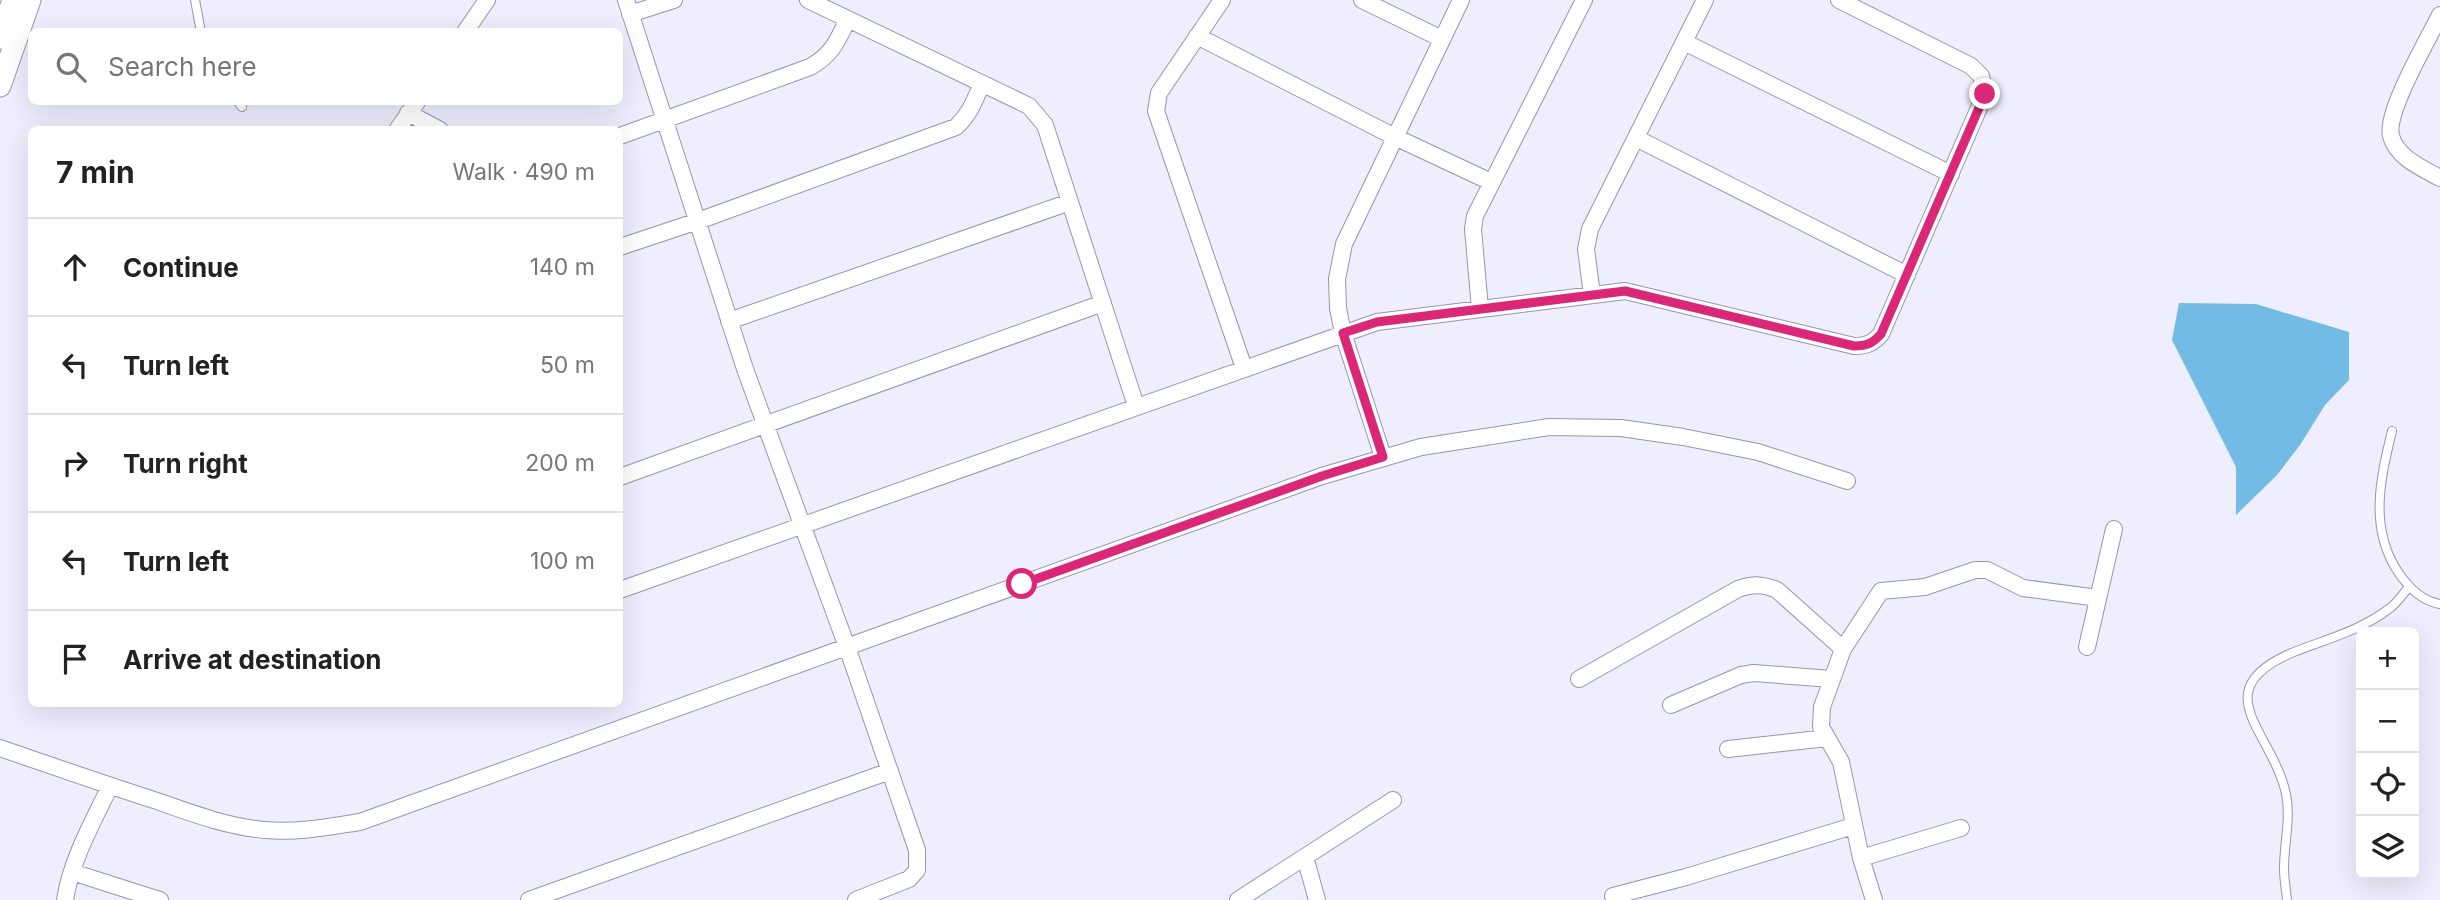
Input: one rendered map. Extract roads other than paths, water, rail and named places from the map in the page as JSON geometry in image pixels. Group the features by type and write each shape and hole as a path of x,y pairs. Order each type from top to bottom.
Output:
{"main road":[{"path":"0,38 13,0"},
{"path":"0,86 30,0"}],"street":[{"path":"468,28 487,0"},
{"path":"674,0 628,7 729,321 917,850 917,870 909,879 856,900"},
{"path":"808,0 982,83 1028,106 1038,114 1045,125 1136,406"},
{"path":"1222,0 1158,93 1156,111 1244,368"},
{"path":"1362,0 1442,39"},
{"path":"1383,457 1343,333 1338,308 1337,279 1344,244 1461,0"},
{"path":"1480,309 1473,229 1475,216 1584,0"},
{"path":"1592,295 1586,249 1590,229 1705,0"},
{"path":"623,589 1377,322 1625,291 1854,346 1873,343 1881,334 1985,94 1981,76 1971,66 1839,0"},
{"path":"2440,15 2395,105 2390,122 2391,138 2411,163 2440,178"},
{"path":"623,135 810,68 825,59 833,49 848,19"},
{"path":"1197,36 1395,137 1491,182"},
{"path":"1684,42 1951,174"},
{"path":"623,246 956,127 965,119 982,83"},
{"path":"400,126 412,107 435,126"},
{"path":"1636,138 1907,275"},
{"path":"729,321 1070,202"},
{"path":"623,476 1103,303"},
{"path":"0,748 191,813 237,825 263,830 294,831 360,822 1322,476 1383,457 1448,442 1549,427 1620,428 1758,452 1847,481"},
{"path":"2087,647 2114,529"},
{"path":"1874,900 1853,826 1841,762 1821,727 1820,718 1843,649 1881,591 1925,587 1975,569 1987,570 2022,588 2098,598"},
{"path":"1579,680 1749,585 1764,585 1777,590 1843,649"},
{"path":"1671,705 1741,675 1754,673 1831,679"},
{"path":"1728,749 1827,738"},
{"path":"529,900 890,771"},
{"path":"65,900 86,835 110,786"},
{"path":"1238,900 1393,800"},
{"path":"1613,896 1686,877 1853,826"},
{"path":"1861,858 1961,828"},
{"path":"1305,857 1317,900"},
{"path":"72,872 160,900"}],"lane":[{"path":"195,0 200,28"},
{"path":"2392,431 2379,500 2381,533 2389,559 2408,588 2440,604"},
{"path":"2287,900 2284,868 2288,830 2286,795 2273,758 2247,707 2249,683 2266,666 2350,632 2391,607 2408,588"}],"water":[{"path":"2179,303 2256,304 2349,332 2349,380 2325,405 2277,475 2236,515 2236,467 2172,340"}]}
